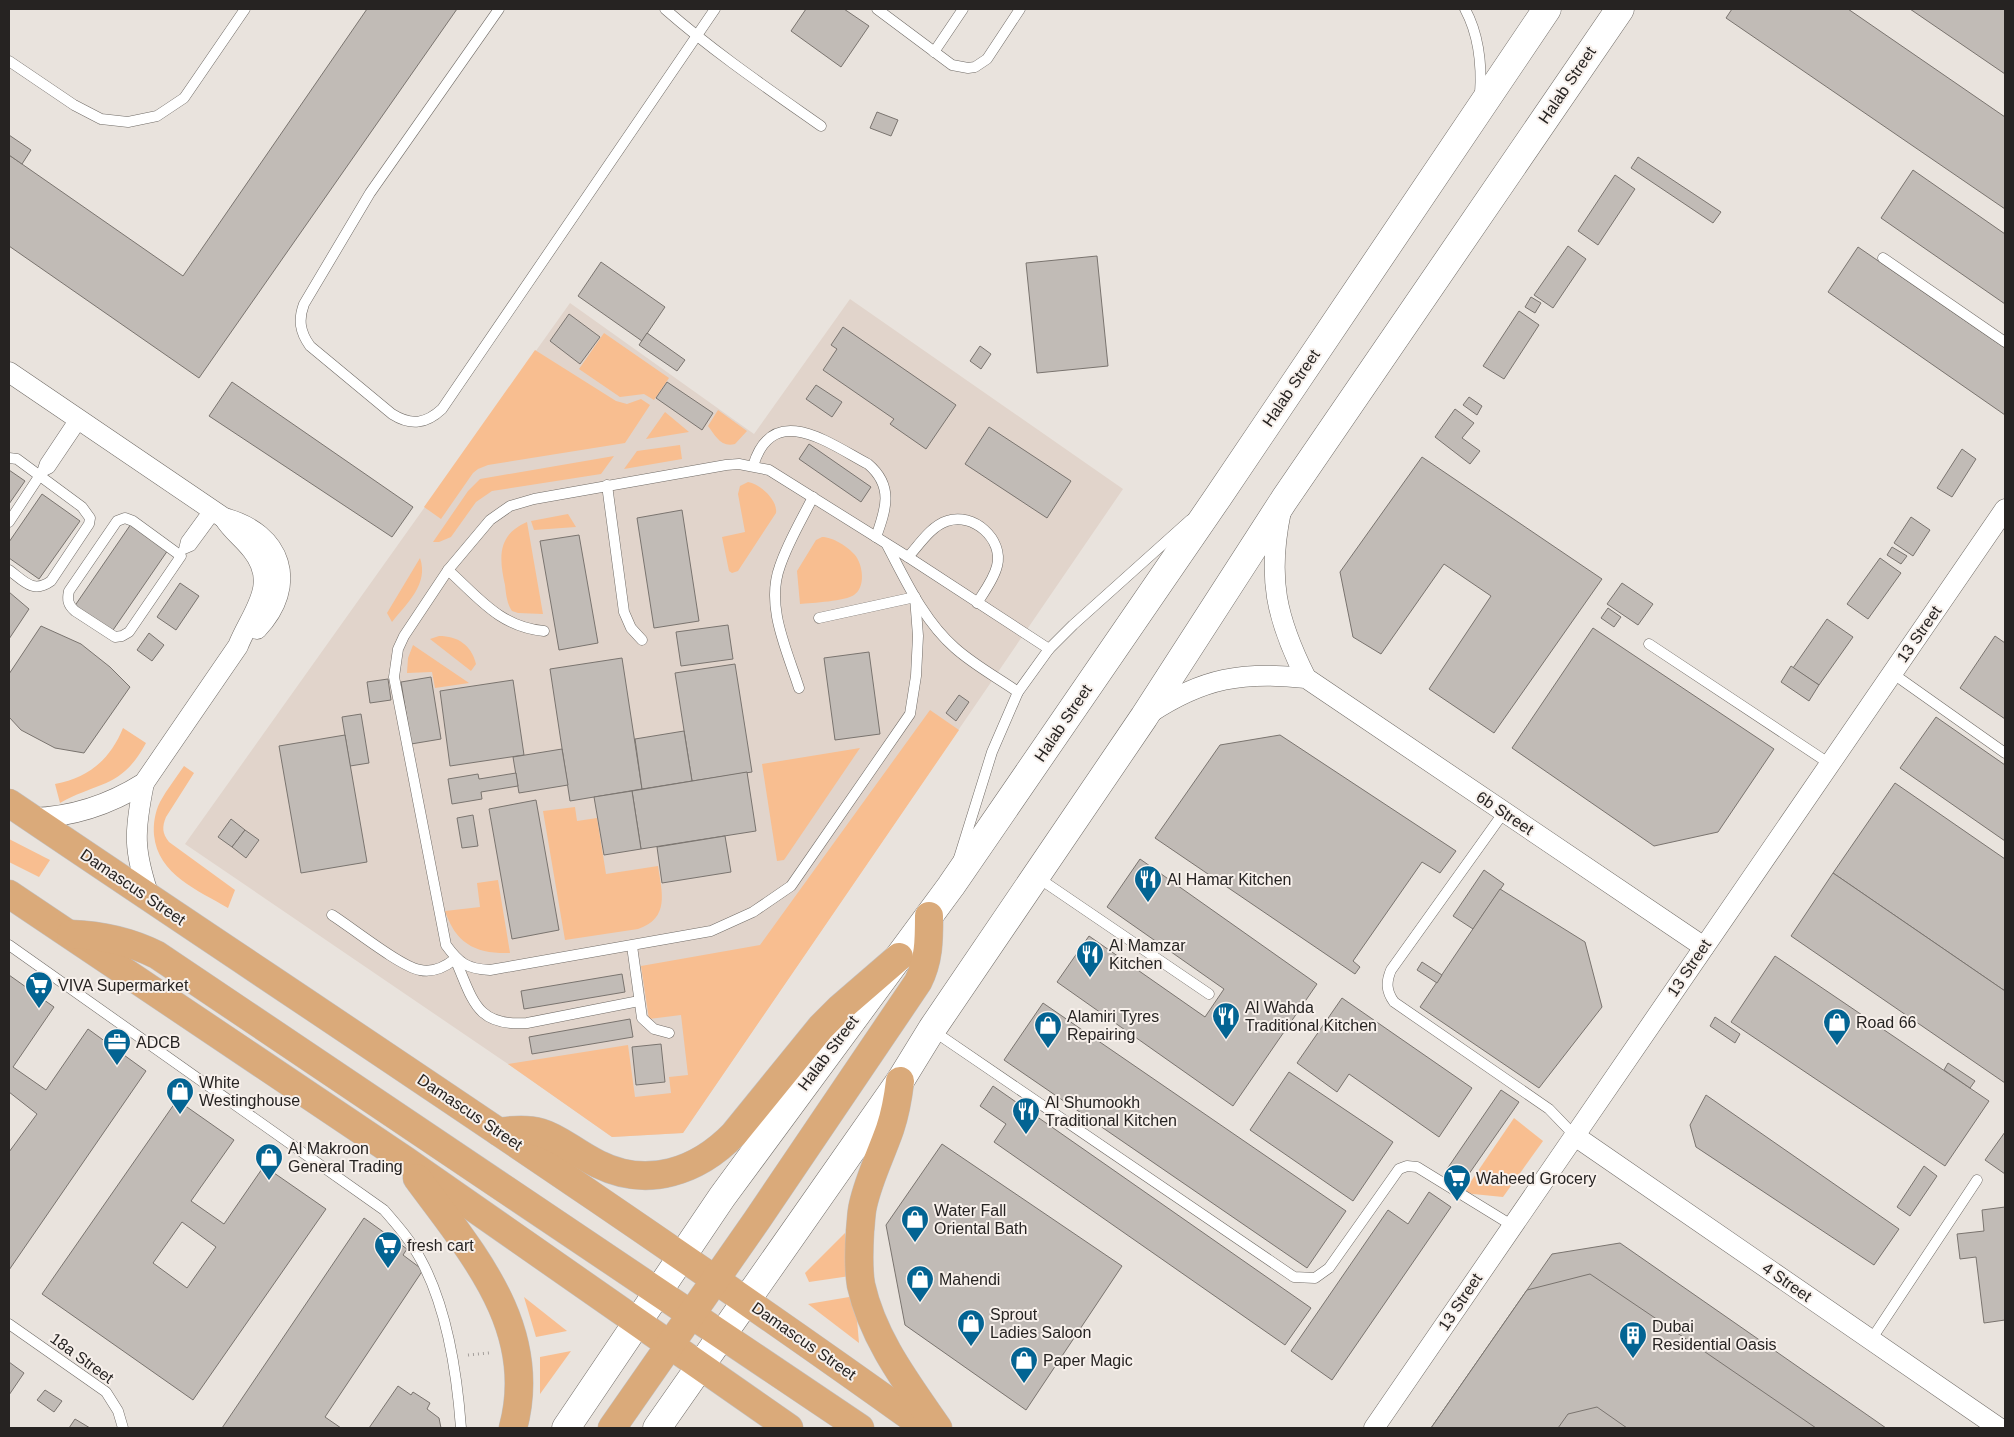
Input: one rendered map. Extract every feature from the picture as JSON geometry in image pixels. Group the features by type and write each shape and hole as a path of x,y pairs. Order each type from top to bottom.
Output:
{"main road":[{"name":"Damascus Street","path":"9,803 499,1132 716,1280 926,1428"},
{"path":"9,894 405,1160 789,1428"},
{"path":"612,1428 692,1315 918,982 924,970 929,950 929,916"},
{"path":"67,934 90,934 114,938 136,945 157,955 860,1428"},
{"path":"499,1132 515,1129 532,1130 548,1134 562,1140 598,1164 618,1172 653,1176 680,1170 701,1161 720,1148 734,1134 821,1027 845,1003 900,957"},
{"path":"900,1081 895,1114 885,1144 871,1176 862,1207 859,1244 861,1283 870,1314 882,1342 899,1371 938,1428"},
{"path":"405,1160 491,1281 506,1314 517,1351 518,1385 513,1428"}],"street":[{"name":"Halab Street","path":"566,1428 722,1197 951,886 1218,497 1547,9"},
{"name":"Halab Street","path":"657,1428 900,1081 932,1029 1144,717 1284,500 1620,9"},
{"path":"9,372 217,512 258,558 264,581 260,604 238,646 144,782 127,794 91,810 58,816 32,818"},
{"name":"6b Street","path":"1284,500 1276,536 1274,573 1278,610 1289,645 1306,678"},
{"name":"13 Street","path":"1374,1428 2005,508"},
{"name":"6b Street","path":"1144,717 1173,698 1204,685 1237,676 1272,674 1306,678 1704,947"},
{"path":"144,782 136,821 136,841 138,861 150,899"},
{"name":"4 Street","path":"1575,1136 1999,1428"}],"lane":[{"path":"9,61 74,105 101,119 128,122 157,116 184,98 245,9"},
{"path":"498,9 370,193 304,304 300,315 302,332 310,346 392,414 402,420 424,421 442,409 715,9"},
{"path":"665,9 696,36 820,126"},
{"path":"878,9 952,65 960,68 975,67 987,59 1020,9"},
{"path":"934,52 963,9"},
{"path":"1465,9 1478,47 1481,78 1479,110"},
{"path":"1883,258 2005,342"},
{"path":"9,522 41,474 43,466 78,420"},
{"path":"753,466 757,455 766,442 780,433 790,430 811,434 868,464 879,475 885,490 884,513 876,538"},
{"path":"9,458 16,459 41,474 82,507 90,518 89,524 52,581 46,585 39,588 32,586 9,570"},
{"path":"639,1001 527,1023 509,1024 491,1020 475,1006 456,959 446,945 394,677 398,649 404,636 448,570 490,520 510,506 534,498 726,465 753,466 769,470 813,497 1049,649"},
{"path":"607,485 624,612 632,628 642,640"},
{"path":"799,688 776,614 776,582 780,566 813,497"},
{"path":"951,886 992,752 1018,692 1049,649 1073,624 1218,497"},
{"path":"182,552 133,520 125,518 118,521 69,591 67,598 70,606 108,634 115,637 129,632 182,552 186,541 217,512"},
{"path":"908,557 935,529 947,521 962,520 982,528 992,539 998,553 998,560 994,574 977,603"},
{"path":"887,544 914,596 936,628 955,648 1018,692"},
{"path":"448,570 499,617 515,626 544,631"},
{"path":"456,959 466,966 477,970 490,970 711,931 754,912 792,886 910,714 916,676 918,636 914,596"},
{"path":"819,618 914,596"},
{"path":"1649,644 1830,764"},
{"path":"1892,673 2005,752"},
{"path":"1504,812 1391,970 1388,977 1388,990 1394,1002 1549,1109 1575,1136"},
{"path":"1036,876 1209,994"},
{"path":"332,915 411,968 430,971 440,969 456,959"},
{"path":"9,944 384,1210 406,1235 421,1260 444,1322 453,1357 461,1428"},
{"path":"632,946 642,1018 647,1025 654,1029 669,1033"},
{"path":"932,1029 1294,1277 1315,1278 1329,1268 1399,1168 1417,1166 1513,1226"},
{"path":"1871,1340 1977,1180"},
{"name":"18a Street","path":"9,1324 106,1392 118,1410 123,1428"}],"path":[{"path":"453,1357 517,1351"}],"shaded area":[{"path":"850,299 1123,489 683,1133 612,1137 185,844 570,303 754,434"},
{"path":"604,333 669,378 654,400 644,394 620,397 579,369"},
{"path":"535,350 616,401 627,404 641,399 650,405 625,443 488,465 478,469 473,473 441,519 424,507"},
{"path":"718,410 747,431 735,444 730,445 722,442 708,426"},
{"path":"665,412 689,432 646,439"},
{"path":"680,445 682,459 624,469 637,451"},
{"path":"614,456 601,474 492,491 476,502 451,537 439,542 433,542 468,491 480,479"},
{"path":"748,482 753,483 767,493 774,503 776,513 738,571 732,573 729,571 722,537 745,532 738,494 740,486"},
{"path":"568,514 576,527 534,530 531,521"},
{"path":"527,522 543,614 512,611 506,595 501,557 502,548 510,534 517,527"},
{"path":"822,537 840,543 855,555 860,564 862,581 858,591 850,597 800,604 797,571 816,540"},
{"path":"420,558 422,576 419,585 410,600 392,622 387,613"},
{"path":"439,636 458,640 467,647 474,657 476,664 471,671 430,639"},
{"path":"413,645 469,683 435,688 432,672 407,673 408,658"},
{"path":"930,710 959,730 683,1133 612,1137 508,1064 628,1045 635,1097 671,1093 669,1077 688,1075 681,1015 649,1019 641,966 760,945"},
{"path":"123,728 146,743 128,769 108,782 60,803 55,784 78,777 96,766 112,749"},
{"path":"860,748 784,860 777,861 762,764"},
{"path":"184,766 194,773 166,817 163,827 164,833 169,842 235,890 228,908 181,880 163,861 157,849 154,831 157,810 160,802"},
{"path":"575,807 577,821 597,818 606,874 658,866 662,904 655,918 648,924 638,929 565,940 543,811"},
{"path":"9,839 50,860 39,877 9,862"},
{"path":"498,880 510,953 487,952 469,945 455,932 445,911 480,907 477,883"},
{"path":"1514,1118 1543,1141 1503,1197 1463,1193"},
{"path":"845,1233 850,1276 809,1282 805,1273"},
{"path":"855,1296 859,1343 808,1304"},
{"path":"524,1297 567,1331 536,1337"},
{"path":"571,1351 540,1394 540,1357"}],"building":[{"path":"367,9 457,9 199,378 9,246 9,155 183,276"},
{"path":"806,9 844,9 869,26 841,67 791,31"},
{"path":"1732,9 1848,9 2005,117 2005,209 1726,18"},
{"path":"1910,9 2005,9 2005,74"},
{"path":"877,112 898,120 891,136 870,128"},
{"path":"9,135 31,150 22,164 9,155"},
{"path":"1638,157 1721,212 1713,223 1631,168"},
{"path":"1913,170 2005,234 2005,304 1881,218"},
{"path":"1615,175 1635,189 1598,245 1578,231"},
{"path":"1568,246 1586,259 1553,308 1534,295"},
{"path":"1858,247 2005,348 2005,415 1828,292"},
{"path":"1097,256 1108,366 1037,373 1026,263"},
{"path":"601,262 665,307 642,341 578,296"},
{"path":"1531,297 1541,303 1535,313 1525,307"},
{"path":"1519,311 1539,325 1504,379 1483,366"},
{"path":"569,314 600,337 580,364 550,341"},
{"path":"843,327 956,405 926,449 890,424 894,419 823,370 837,349 831,345"},
{"path":"647,333 685,360 677,371 639,345"},
{"path":"980,346 991,354 981,369 970,361"},
{"path":"232,382 413,507 392,537 209,416"},
{"path":"667,382 713,413 702,430 656,398"},
{"path":"816,385 842,402 832,417 806,399"},
{"path":"1469,397 1482,406 1477,415 1463,405"},
{"path":"1455,409 1474,423 1462,438 1480,451 1470,464 1435,437"},
{"path":"989,427 1071,481 1047,518 965,464"},
{"path":"809,444 871,487 861,502 799,459"},
{"path":"1962,449 1976,459 1952,497 1937,488"},
{"path":"1422,457 1602,579 1494,733 1429,689 1491,596 1444,564 1381,654 1353,637 1340,572"},
{"path":"9,470 25,481 9,504"},
{"path":"42,494 80,521 39,579 9,558 9,542"},
{"path":"682,510 699,621 654,628 637,518"},
{"path":"1911,517 1930,530 1913,556 1894,543"},
{"path":"131,524 168,550 111,633 74,607"},
{"path":"579,535 598,643 559,650 540,541"},
{"path":"1892,547 1907,556 1901,564 1887,555"},
{"path":"1880,558 1901,573 1868,619 1847,604"},
{"path":"180,583 199,596 176,630 157,617"},
{"path":"1622,583 1653,604 1638,625 1607,604"},
{"path":"9,592 29,609 9,639"},
{"path":"1608,608 1621,617 1614,627 1601,618"},
{"path":"1827,619 1853,637 1819,685 1793,668"},
{"path":"728,625 733,659 681,666 676,632"},
{"path":"41,626 81,644 110,667 130,687 84,753 55,748 21,730 9,717 9,674"},
{"path":"1593,628 1774,749 1718,832 1654,846 1512,748"},
{"path":"149,633 164,645 152,661 137,650"},
{"path":"1995,636 2005,643 2005,719 1960,688"},
{"path":"869,652 880,734 835,740 824,658"},
{"path":"622,658 642,789 570,801 550,669"},
{"path":"735,664 752,772 692,781 675,673"},
{"path":"1791,666 1819,685 1809,701 1781,682"},
{"path":"431,677 441,739 411,744 401,682"},
{"path":"388,679 391,700 370,703 367,682"},
{"path":"513,680 524,755 450,766 440,691"},
{"path":"959,695 969,702 956,721 946,713"},
{"path":"361,714 369,763 350,766 342,717"},
{"path":"1936,717 2005,765 2005,841 1900,768"},
{"path":"684,731 692,781 642,789 635,739"},
{"path":"345,735 367,862 301,873 279,746"},
{"path":"1280,735 1456,851 1440,873 1422,862 1353,961 1360,967 1355,974 1155,838 1220,745"},
{"path":"562,749 568,785 519,793 513,757"},
{"path":"747,772 756,831 641,849 632,791"},
{"path":"516,773 518,786 481,792 482,799 452,804 448,779 478,774 479,779"},
{"path":"1895,783 2005,859 2005,991 1833,873"},
{"path":"632,791 641,849 604,855 594,797"},
{"path":"536,800 559,930 512,939 489,809"},
{"path":"473,815 478,846 462,848 457,818"},
{"path":"231,819 245,830 232,847 218,837"},
{"path":"245,830 259,840 246,858 232,847"},
{"path":"725,836 731,872 662,883 657,847"},
{"path":"1140,859 1317,984 1233,1106 1057,982 1089,936 1205,1017 1224,989 1107,907"},
{"path":"1484,870 1504,884 1473,929 1453,916"},
{"path":"1833,873 2005,991 2005,1083 1791,936"},
{"path":"1500,889 1585,942 1602,1007 1539,1088 1420,1007"},
{"name":"Road 66","path":"1775,956 1989,1101 1945,1166 1731,1022"},
{"path":"1422,962 1442,975 1437,983 1417,970"},
{"path":"622,974 625,992 524,1009 521,991"},
{"path":"9,975 54,1007 13,1067 46,1090 88,1029 146,1071 9,1270 9,1152 37,1114 9,1092"},
{"path":"1342,998 1472,1088 1439,1137 1349,1074 1337,1092 1297,1063"},
{"path":"1043,1003 1346,1211 1307,1268 1004,1060"},
{"path":"1715,1017 1740,1034 1735,1043 1710,1026"},
{"path":"630,1019 633,1037 532,1054 529,1037"},
{"path":"661,1044 665,1082 636,1085 632,1047"},
{"path":"1948,1063 1975,1081 1970,1088 1944,1070"},
{"path":"1289,1072 1393,1142 1353,1201 1250,1130"},
{"path":"993,1086 1311,1308 1285,1345 994,1142 1006,1124 980,1106"},
{"path":"1501,1090 1519,1102 1464,1181 1447,1169"},
{"path":"1706,1095 1899,1229 1874,1265 1696,1147 1690,1125"},
{"path":"177,1100 234,1140 191,1201 224,1224 264,1166 326,1209 193,1400 42,1294","holes":["182,1222 216,1247 187,1288 153,1263"]},
{"path":"2005,1132 2005,1174 1985,1160"},
{"path":"942,1144 1122,1266 1026,1410 905,1325 886,1225"},
{"path":"1924,1166 1937,1176 1910,1216 1897,1207"},
{"path":"1429,1192 1451,1207 1332,1380 1291,1351 1388,1210 1408,1224"},
{"path":"2005,1207 2005,1320 1984,1323 1976,1257 1960,1259 1957,1234 1984,1231 1982,1210"},
{"path":"364,1218 407,1249 403,1255 423,1270 325,1417 341,1428 222,1428"},
{"name":"Dubai Residential Oasis","path":"1620,1243 1886,1428 1431,1428 1552,1254"},
{"name":"Dubai Residential Oasis","path":"1590,1274 1816,1428 1627,1428 1597,1407 1568,1414 1558,1428 1431,1428 1527,1290"},
{"path":"9,1362 24,1373 9,1395"},
{"path":"398,1386 411,1395 413,1392 430,1403 427,1409 439,1418 441,1428 369,1428"},
{"path":"45,1390 62,1401 54,1412 37,1400"},
{"path":"75,1419 90,1428 69,1428"}],"place":[{"name":"Al Hamar Kitchen","path":"1148,903"},
{"name":"Al Mamzar Kitchen","path":"1090,978"},
{"name":"VIVA Supermarket","path":"39,1009"},
{"name":"Al Wahda Traditional Kitchen","path":"1226,1040"},
{"name":"Road 66","path":"1837,1046"},
{"name":"Alamiri Tyres Repairing","path":"1048,1049"},
{"name":"ADCB","path":"117,1066"},
{"name":"White Westinghouse","path":"180,1115"},
{"name":"Al Shumookh Traditional Kitchen","path":"1026,1135"},
{"name":"Al Makroon General Trading","path":"269,1181"},
{"name":"Waheed Grocery","path":"1457,1202"},
{"name":"Water Fall Oriental Bath","path":"915,1243"},
{"name":"fresh cart","path":"388,1269"},
{"name":"Mahendi","path":"920,1303"},
{"name":"Sprout Ladies Saloon","path":"971,1347"},
{"name":"Dubai Residential Oasis","path":"1633,1359"},
{"name":"Paper Magic","path":"1024,1384"}]}
